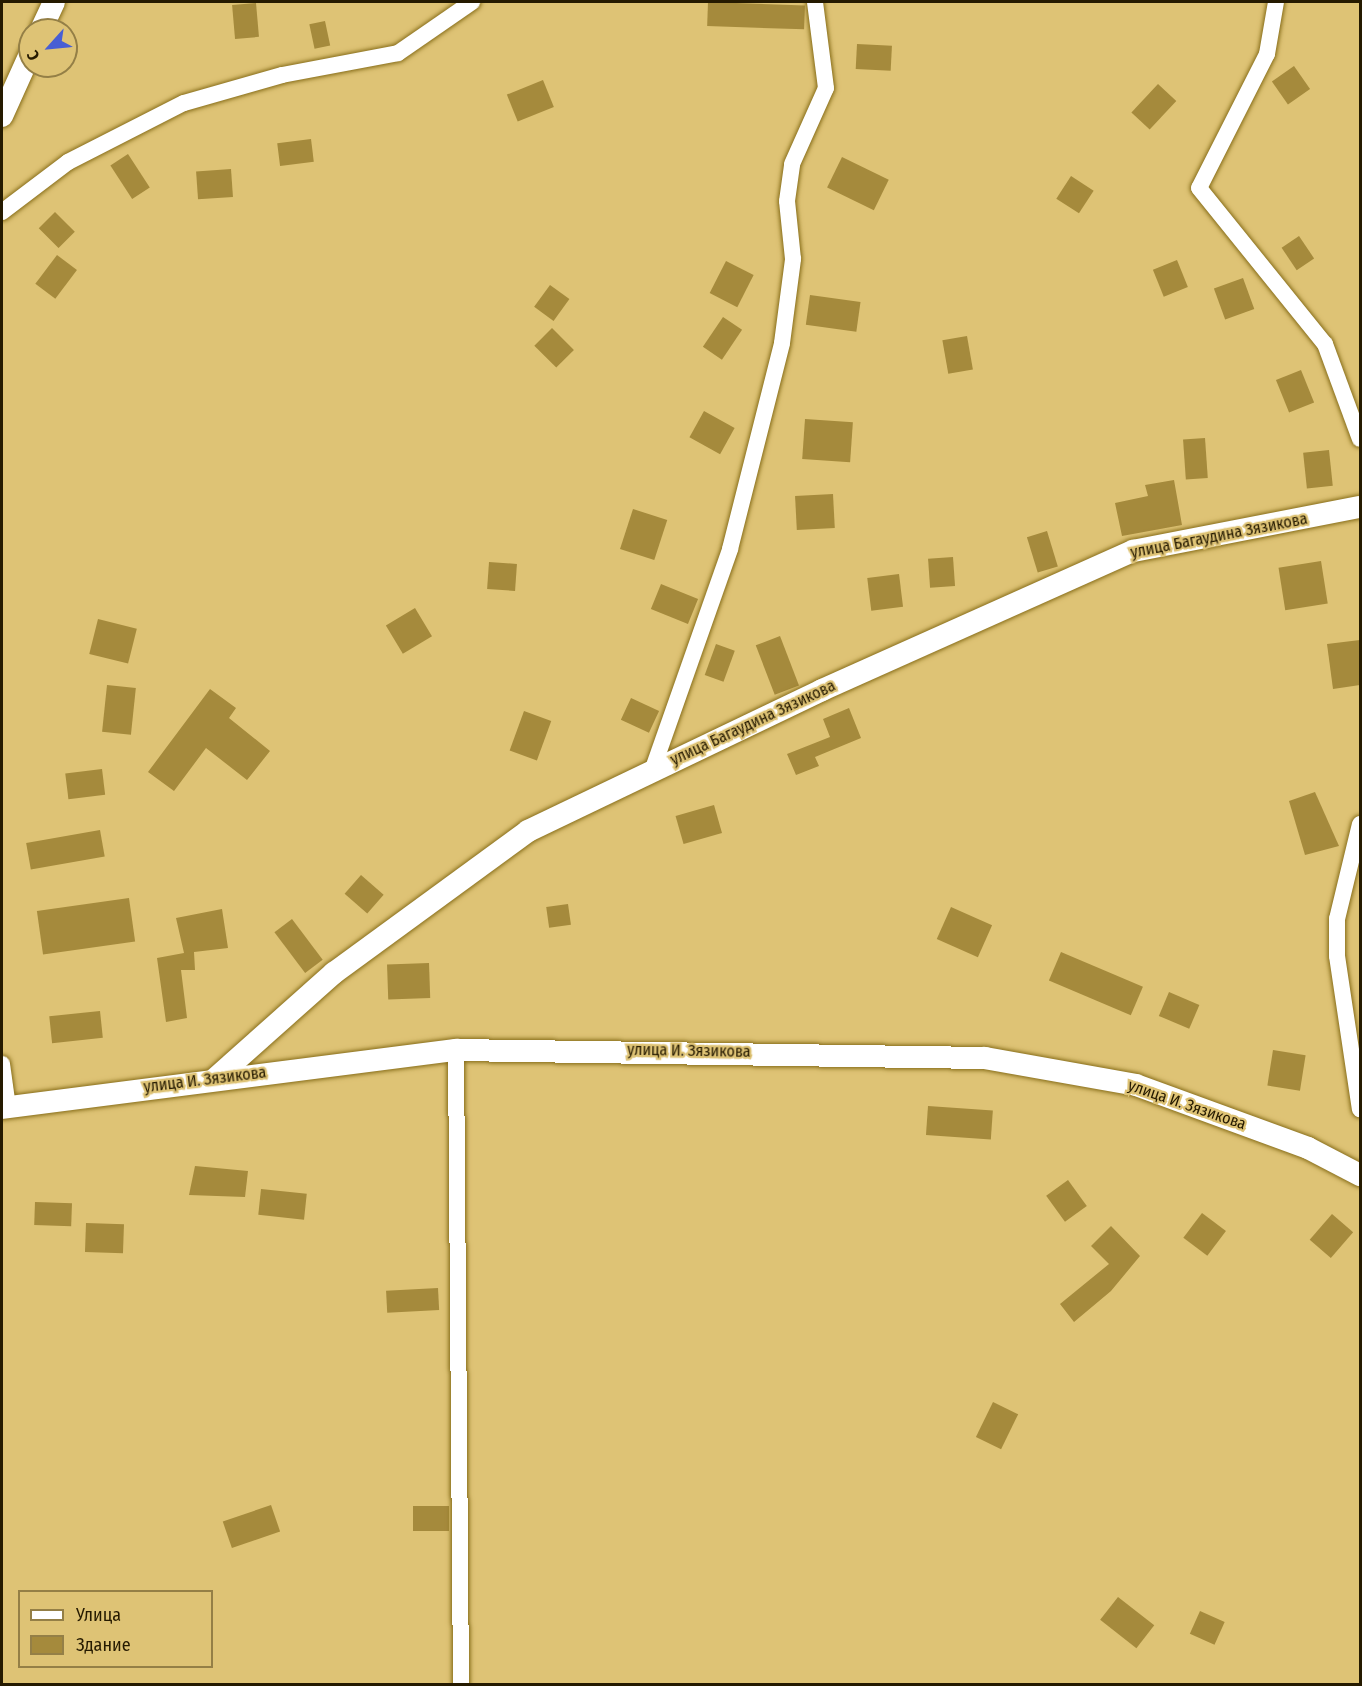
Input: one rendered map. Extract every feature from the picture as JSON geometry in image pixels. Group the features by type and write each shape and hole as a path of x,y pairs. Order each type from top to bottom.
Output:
{"street":[{"path":"47,18 54,2"},
{"path":"2,212 68,162 184,103 282,75 398,53 472,2"},
{"path":"652,771 730,549 782,343 793,259 788,201 792,165 826,88 816,2"},
{"path":"1276,2 1267,54 1199,188 1325,344 1360,439"},
{"path":"2,116 19,78"},
{"name":"улица Багаудина Зязикова","path":"216,1078 334,973 447,886 528,831 652,771 1133,551 1360,507"},
{"path":"1360,825 1337,919 1337,956 1360,1109"},
{"path":"456,1050 461,1684"},
{"name":"улица И. Зязикова","path":"5,1108 216,1078 456,1050 985,1058 1136,1085 1308,1148 1360,1175"},
{"path":"2,1064 5,1108"}],"building":[{"path":"708,2 805,5 804,29 707,26"},
{"path":"256,3 259,37 235,39 232,5"},
{"path":"325,21 330,45 315,49 309,24"},
{"path":"857,44 892,46 891,71 856,69"},
{"path":"1294,66 1310,89 1288,104 1272,81"},
{"path":"543,80 554,107 518,121 507,95"},
{"path":"1158,84 1176,101 1150,130 1131,113"},
{"path":"311,139 314,162 280,166 277,143"},
{"path":"128,154 150,188 132,199 110,165"},
{"path":"842,157 889,180 874,210 827,188"},
{"path":"231,169 233,197 198,199 196,171"},
{"path":"1071,176 1094,191 1079,213 1056,199"},
{"path":"55,212 75,232 59,248 39,228"},
{"path":"1299,236 1314,258 1297,270 1282,248"},
{"path":"57,255 77,270 55,299 35,284"},
{"path":"1177,260 1188,287 1164,297 1153,270"},
{"path":"726,261 754,275 737,307 710,293"},
{"path":"1243,278 1254,309 1225,320 1214,289"},
{"path":"550,285 569,299 554,321 534,307"},
{"path":"810,295 861,302 856,332 806,325"},
{"path":"723,317 742,330 722,360 703,347"},
{"path":"552,328 574,350 556,368 534,346"},
{"path":"967,336 973,369 948,374 942,340"},
{"path":"1301,370 1314,402 1289,413 1276,380"},
{"path":"704,411 735,428 720,454 689,437"},
{"path":"805,419 853,422 850,462 802,459"},
{"path":"1205,438 1208,478 1186,479 1183,440"},
{"path":"1329,450 1333,486 1307,489 1303,453"},
{"path":"1174,480 1182,525 1122,536 1115,503 1148,496 1145,485"},
{"path":"833,494 835,528 797,530 795,496"},
{"path":"633,509 667,520 654,560 620,549"},
{"path":"1047,531 1058,566 1038,573 1027,537"},
{"path":"953,557 955,586 930,588 928,559"},
{"path":"1321,561 1328,603 1285,610 1279,568"},
{"path":"489,562 517,564 515,591 487,589"},
{"path":"899,574 903,607 871,611 867,578"},
{"path":"661,584 698,599 688,624 651,609"},
{"path":"415,608 432,636 403,654 386,626"},
{"path":"98,619 137,629 128,664 89,654"},
{"path":"780,636 799,685 775,695 756,645"},
{"path":"1360,640 1360,685 1333,689 1327,644"},
{"path":"716,644 735,651 724,682 705,675"},
{"path":"107,685 136,688 131,735 102,732"},
{"path":"210,689 236,708 229,718 270,751 247,780 206,748 174,791 148,772"},
{"path":"631,698 659,711 649,733 621,720"},
{"path":"849,708 861,738 815,757 819,766 796,775 787,754 830,737 823,719"},
{"path":"524,711 551,721 537,760 510,750"},
{"path":"102,769 105,795 68,799 65,774"},
{"path":"1315,792 1339,846 1305,855 1289,801"},
{"path":"714,805 722,833 684,844 676,816"},
{"path":"100,830 105,857 31,870 26,843"},
{"path":"361,875 384,895 367,914 345,894"},
{"path":"129,898 135,942 43,955 37,911"},
{"path":"568,904 571,925 549,928 546,907"},
{"path":"951,907 992,925 978,957 937,939"},
{"path":"222,909 228,948 194,952 195,970 181,970 187,1018 166,1022 157,958 184,953 176,918"},
{"path":"292,919 323,960 305,973 274,932"},
{"path":"1061,952 1143,987 1131,1015 1049,981"},
{"path":"429,963 430,998 388,999 387,964"},
{"path":"1169,992 1199,1005 1189,1029 1159,1016"},
{"path":"100,1011 103,1038 52,1043 49,1016"},
{"path":"1273,1050 1306,1055 1300,1091 1267,1086"},
{"path":"928,1106 993,1111 991,1139 926,1135"},
{"path":"195,1166 248,1171 245,1197 189,1195"},
{"path":"1068,1180 1087,1206 1065,1222 1046,1196"},
{"path":"261,1189 307,1194 304,1220 258,1215"},
{"path":"35,1202 72,1203 71,1226 34,1225"},
{"path":"1202,1213 1226,1231 1207,1256 1183,1238"},
{"path":"1332,1214 1353,1232 1331,1258 1310,1240"},
{"path":"86,1223 124,1224 123,1253 85,1252"},
{"path":"1111,1226 1140,1256 1111,1291 1074,1322 1060,1304 1109,1264 1091,1246"},
{"path":"438,1288 439,1310 387,1313 386,1291"},
{"path":"993,1402 1018,1414 1001,1449 976,1437"},
{"path":"271,1505 280,1531 232,1548 223,1522"},
{"path":"413,1506 449,1506 449,1531 413,1531"},
{"path":"1118,1597 1154,1625 1136,1648 1100,1620"},
{"path":"1200,1611 1225,1622 1214,1645 1190,1634"}]}
